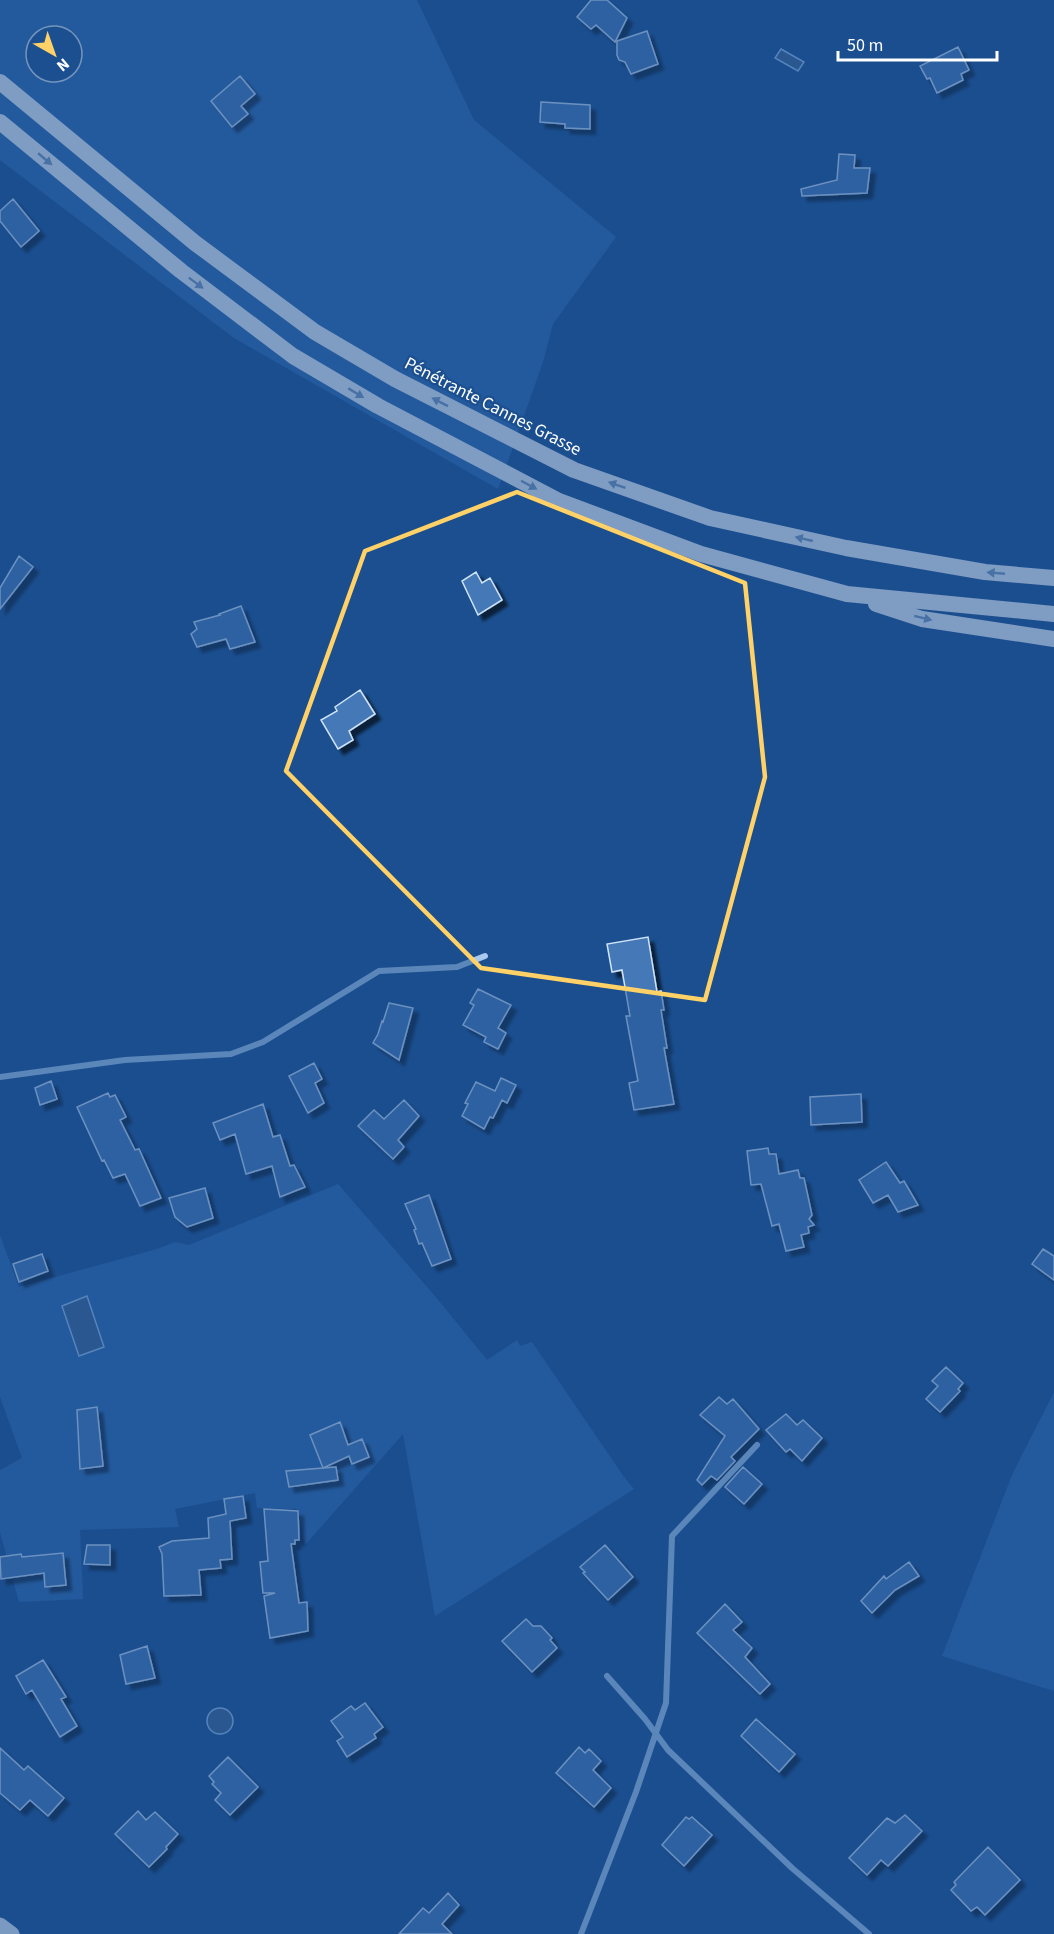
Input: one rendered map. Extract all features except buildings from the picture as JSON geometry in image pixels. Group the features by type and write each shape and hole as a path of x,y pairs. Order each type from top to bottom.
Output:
{"highway":[{"name":"Pénétrante Cannes Grasse","path":"0,82 195,243 315,332 395,379 574,470 710,518 846,548 985,572 1054,578"},
{"path":"0,122 181,271 293,356 378,406 559,501 701,554 847,594 922,619 1054,639"},
{"path":"847,594 1054,614"}],"main road":[{"path":"0,1924 12,1934"}],"street":[{"path":"0,1077 125,1060 231,1054 263,1042 379,971 457,967 486,956"},
{"path":"581,1934 666,1703 672,1536 757,1445"},
{"path":"607,1676 668,1750 792,1868 869,1934"}],"highlighted area":[{"path":"517,492 745,583 765,777 705,1000 481,968 286,771 365,551"}],"shaded area":[{"path":"0,0 417,0 474,120 616,237 553,324 543,362 498,489 234,338 0,160"},
{"path":"781,49 804,62 798,71 775,58"},
{"path":"338,1184 487,1360 517,1340 520,1346 532,1342 634,1489 435,1616 403,1434 305,1545 298,1509 257,1508 255,1493 175,1509 179,1527 80,1530 83,1599 19,1602 0,1532 0,1470 22,1458 0,1397 0,1235 19,1287 175,1242 189,1245"},
{"path":"87,1296 104,1347 79,1356 62,1306"},
{"path":"1054,1392 1054,1691 942,1656 1012,1475"},
{"path":"220,1708 229,1712 233,1721 229,1730 220,1734 211,1730 207,1721 211,1712"}]}
